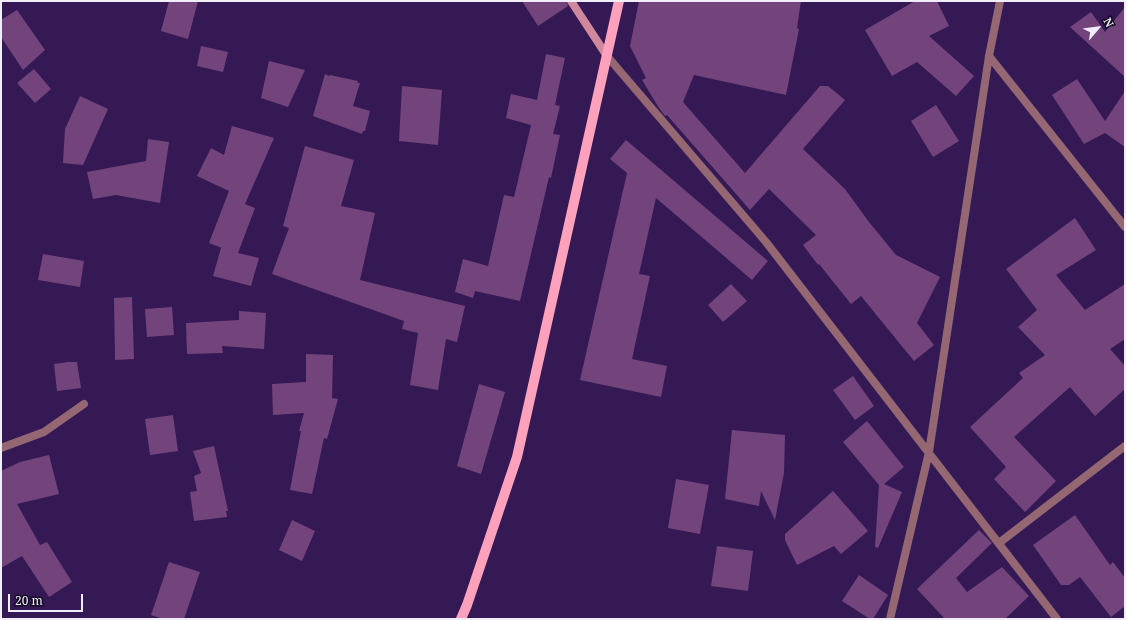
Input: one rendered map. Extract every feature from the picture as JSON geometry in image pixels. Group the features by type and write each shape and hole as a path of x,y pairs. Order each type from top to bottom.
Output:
{"main road":[{"path":"461,619 468,605 517,457 619,1"}],"street":[{"path":"571,1 607,56 766,242 1057,619"},
{"path":"890,619 929,452 989,56 1000,1"},
{"path":"989,56 1125,227"},
{"path":"1,448 44,432 84,404"},
{"path":"999,543 1125,446"}],"building":[{"path":"169,1 198,1 188,39 161,31"},
{"path":"522,1 566,1 568,6 538,26"},
{"path":"639,1 801,1 797,28 799,29 786,95 694,75 683,102 745,173 820,86 828,86 845,100 803,149 845,189 896,255 940,277 917,323 934,345 914,361 861,296 851,304 819,264 818,265 803,245 816,235 769,189 750,210 667,115 665,116 642,80 646,78 630,46"},
{"path":"915,1 937,1 949,26 929,36 974,76 956,96 917,62 892,76 865,30"},
{"path":"1125,7 1125,77 1070,27 1091,12 1105,32"},
{"path":"17,10 45,50 23,70 1,37 1,20"},
{"path":"201,46 228,52 223,72 197,66"},
{"path":"546,54 565,58 555,105 560,106 553,134 560,135 551,178 549,177 520,301 475,291 473,298 455,292 463,259 488,266 504,195 514,197 531,125 506,118 511,94 537,100"},
{"path":"269,61 305,70 288,107 261,98"},
{"path":"34,69 51,89 35,103 17,83"},
{"path":"325,74 358,81 357,83 360,83 353,106 370,111 365,131 363,131 362,134 313,116"},
{"path":"1077,79 1105,121 1125,91 1125,147 1105,133 1084,144 1052,95"},
{"path":"402,86 442,90 438,145 399,141"},
{"path":"80,96 108,109 83,165 63,163 65,129"},
{"path":"936,105 959,141 933,157 911,121"},
{"path":"232,126 274,138 245,204 255,208 238,253 259,258 251,286 213,276 222,248 209,243 229,191 197,176 211,148 224,155"},
{"path":"148,139 169,142 160,203 116,195 93,199 87,172 146,161"},
{"path":"626,140 768,261 752,280 656,198 639,274 650,276 632,359 667,366 661,397 580,380 627,173 610,159"},
{"path":"305,146 354,160 341,206 375,213 360,280 465,306 457,342 446,339 438,390 410,385 418,333 402,329 404,321 272,274 289,228 283,226"},
{"path":"1075,218 1096,250 1056,275 1085,310 1125,284 1125,339 1110,349 1125,366 1125,389 1095,416 1070,387 1014,437 1056,481 1025,512 994,479 1006,467 970,427 1023,378 1019,373 1045,355 1018,327 1037,310 1006,269"},
{"path":"43,254 84,261 80,287 38,280"},
{"path":"731,284 747,301 723,322 708,305"},
{"path":"132,297 134,359 115,360 114,298"},
{"path":"172,307 174,335 147,337 145,309"},
{"path":"239,311 266,313 264,349 222,346 223,353 187,354 186,323 239,320"},
{"path":"306,354 333,355 332,398 338,399 327,439 324,438 312,494 290,490 301,431 299,431 304,413 273,415 272,384 306,382"},
{"path":"77,362 81,388 57,391 54,364"},
{"path":"853,376 874,406 855,420 833,390"},
{"path":"479,384 505,392 481,474 457,466"},
{"path":"173,415 178,451 150,455 145,419"},
{"path":"867,421 904,467 884,484 902,492 878,548 875,547 879,485 843,442"},
{"path":"732,430 785,435 784,473 775,520 761,491 759,506 725,499"},
{"path":"214,446 228,511 226,511 227,517 194,521 190,492 197,491 194,476 201,473 193,451"},
{"path":"49,455 59,494 17,504 40,545 47,542 72,582 49,597 22,556 1,568 1,471 20,462"},
{"path":"676,479 709,485 700,534 668,528"},
{"path":"833,491 868,531 841,554 834,546 797,565 785,540 785,534"},
{"path":"1075,515 1110,565 1113,562 1125,578 1125,606 1111,617 1080,577 1069,585 1061,585 1033,545"},
{"path":"292,520 315,531 302,561 279,550"},
{"path":"979,530 992,543 956,578 967,592 1002,567 1029,596 1005,619 945,619 917,589"},
{"path":"717,546 753,551 748,591 711,586"},
{"path":"169,562 200,572 184,619 163,619 151,615"},
{"path":"859,575 888,595 873,619 870,619 842,601"}]}
